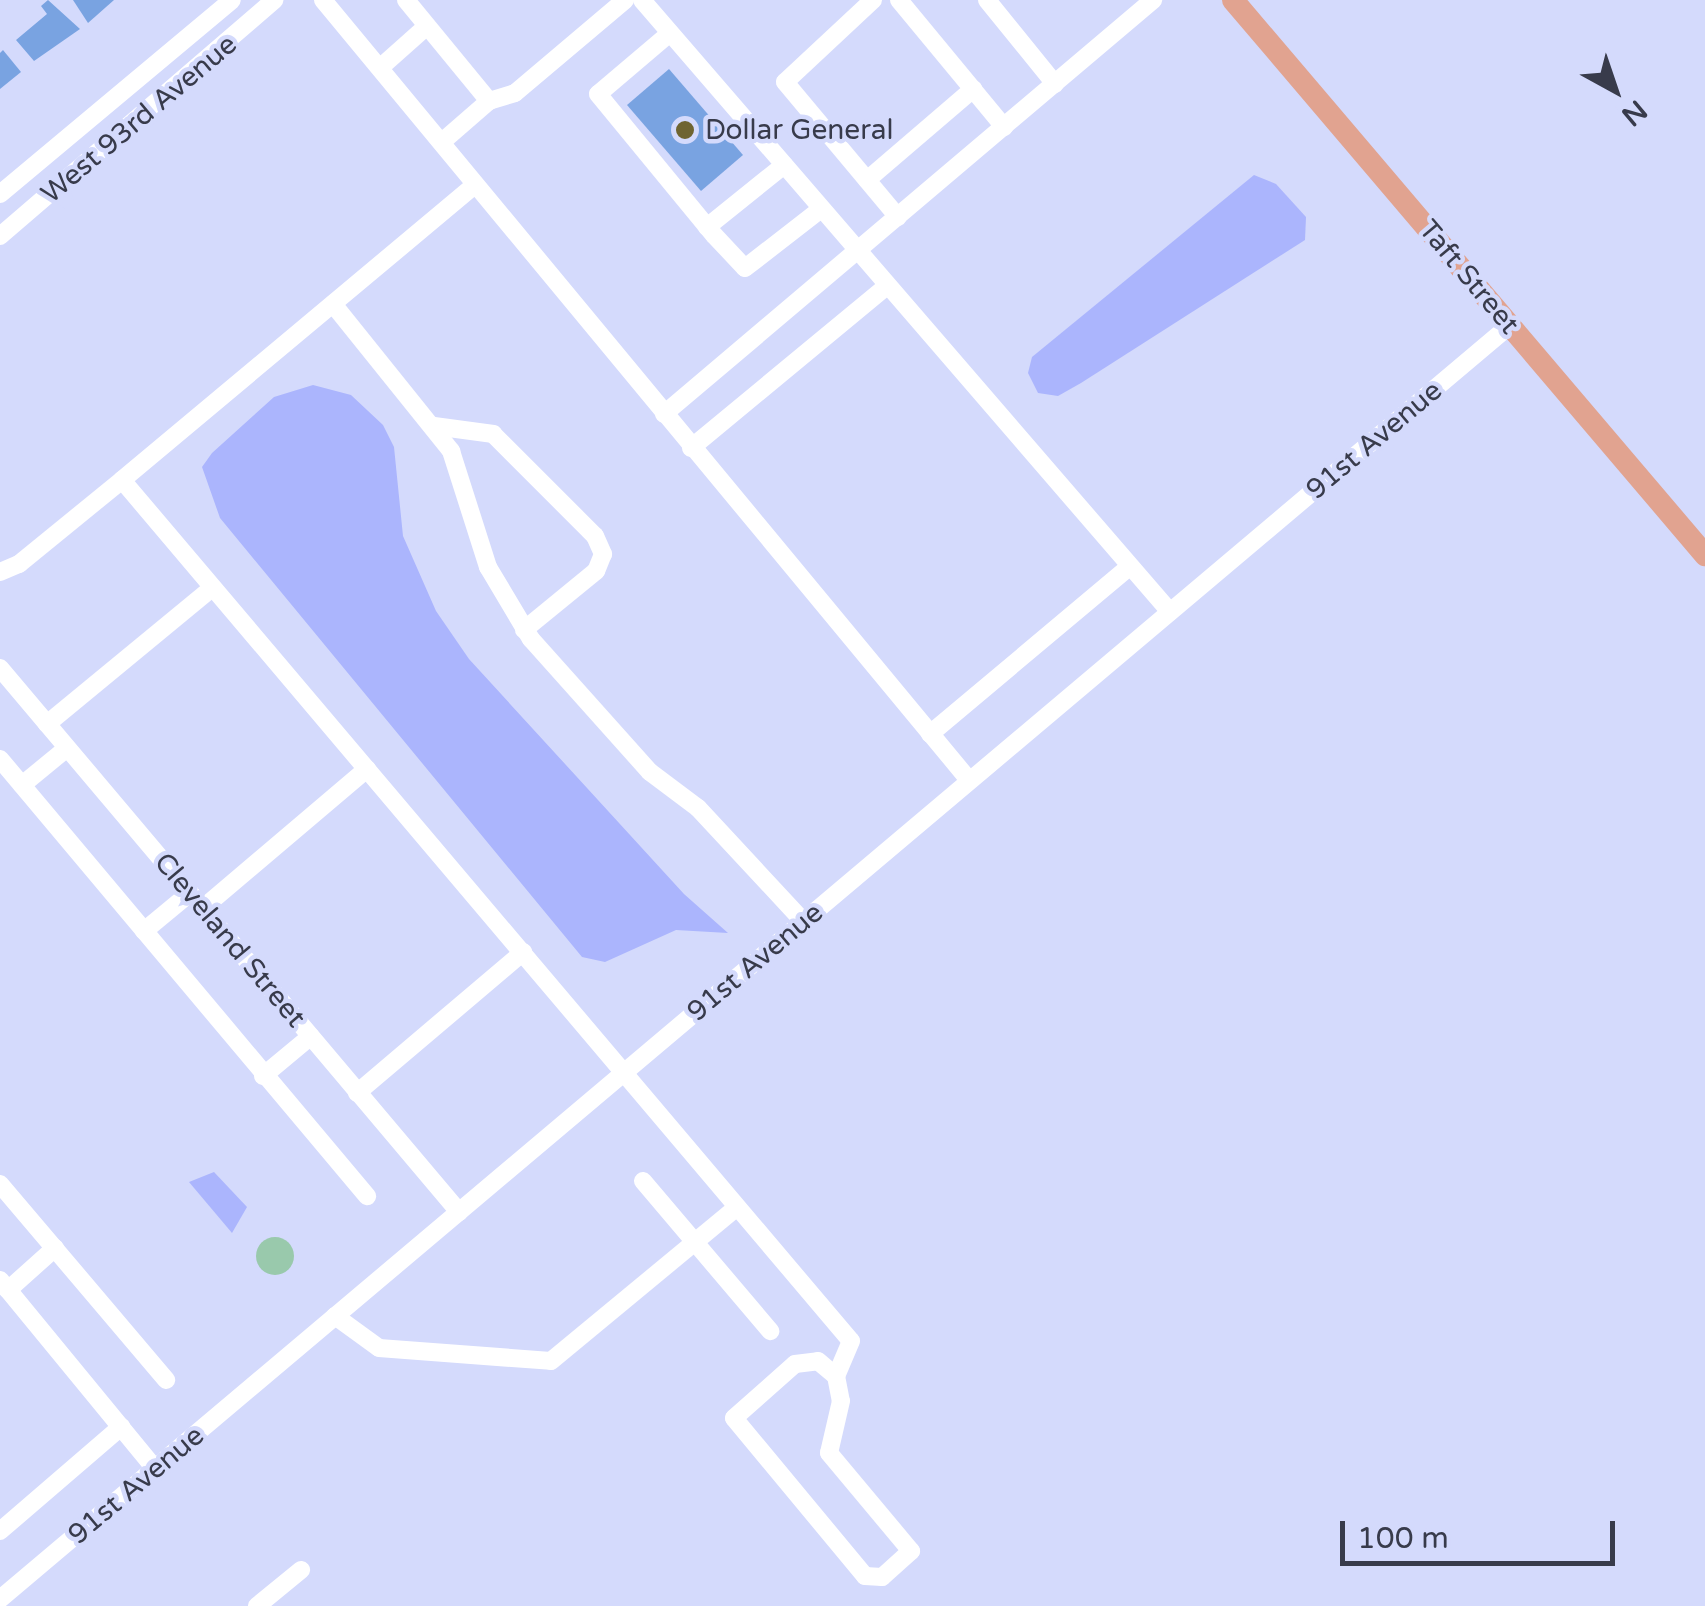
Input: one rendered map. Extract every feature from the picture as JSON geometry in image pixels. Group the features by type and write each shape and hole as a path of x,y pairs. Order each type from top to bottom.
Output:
{"main road":[{"name":"Taft Street","path":"1233,0 1705,555"}],"street":[{"name":"West 93rd Avenue","path":"0,194 232,0"},
{"name":"West 93rd Avenue","path":"0,236 274,0"},
{"path":"324,0 442,141 472,186 969,780"},
{"path":"406,0 489,101"},
{"path":"442,141 489,101 515,93 625,0"},
{"path":"642,0 1170,612"},
{"path":"873,0 785,82 898,217"},
{"path":"899,0 1004,127"},
{"path":"987,0 1055,84"},
{"path":"664,414 1153,0"},
{"path":"382,66 426,27"},
{"path":"670,33 598,94 707,227 745,268 821,209"},
{"path":"867,180 973,89"},
{"path":"707,227 784,165"},
{"path":"0,572 19,564 122,480 472,186"},
{"path":"691,448 887,286"},
{"path":"333,304 451,451 488,567 524,630 650,772 698,808 802,922"},
{"name":"91st Avenue","path":"0,1599 1510,326"},
{"path":"434,426 493,434 595,536 603,554 596,570 524,630"},
{"path":"122,480 851,1341 836,1376 840,1401 829,1453 910,1551 882,1576 865,1576 734,1418 795,1364 818,1361 836,1376"},
{"path":"930,734 1130,566"},
{"path":"47,724 212,588"},
{"name":"Cleveland Street","path":"0,668 459,1212"},
{"path":"22,785 67,748"},
{"path":"0,759 262,1076 367,1196"},
{"path":"203,908 367,769"},
{"path":"144,931 190,893"},
{"path":"358,1093 522,952"},
{"path":"262,1076 311,1036"},
{"path":"643,1181 770,1331"},
{"path":"0,1184 166,1380"},
{"path":"335,1316 379,1348 551,1361 737,1207"},
{"path":"55,1248 4,1285 155,1469"},
{"path":"0,1531 121,1427"},
{"path":"257,1606 301,1570"}],"green space":[{"path":"275,1237 289,1242 294,1256 289,1270 275,1275 261,1270 256,1256 261,1242"}],"water":[{"path":"1254,175 1276,184 1306,217 1305,240 1081,383 1058,396 1038,393 1028,373 1032,357"},
{"path":"313,385 351,395 383,425 394,447 403,536 436,611 469,659 684,894 728,933 676,930 605,962 582,957 220,518 202,467 212,453 274,397"},
{"path":"214,1172 247,1207 232,1233 189,1182"}],"building":[{"path":"48,0 80,29 34,61 16,40 47,14 41,6"},
{"path":"73,0 114,0 88,23"},
{"path":"3,50 21,72 0,89 0,53"},
{"name":"Dollar General","path":"669,69 743,155 701,191 627,105"}],"place":[{"name":"Dollar General","path":"685,130"}]}
